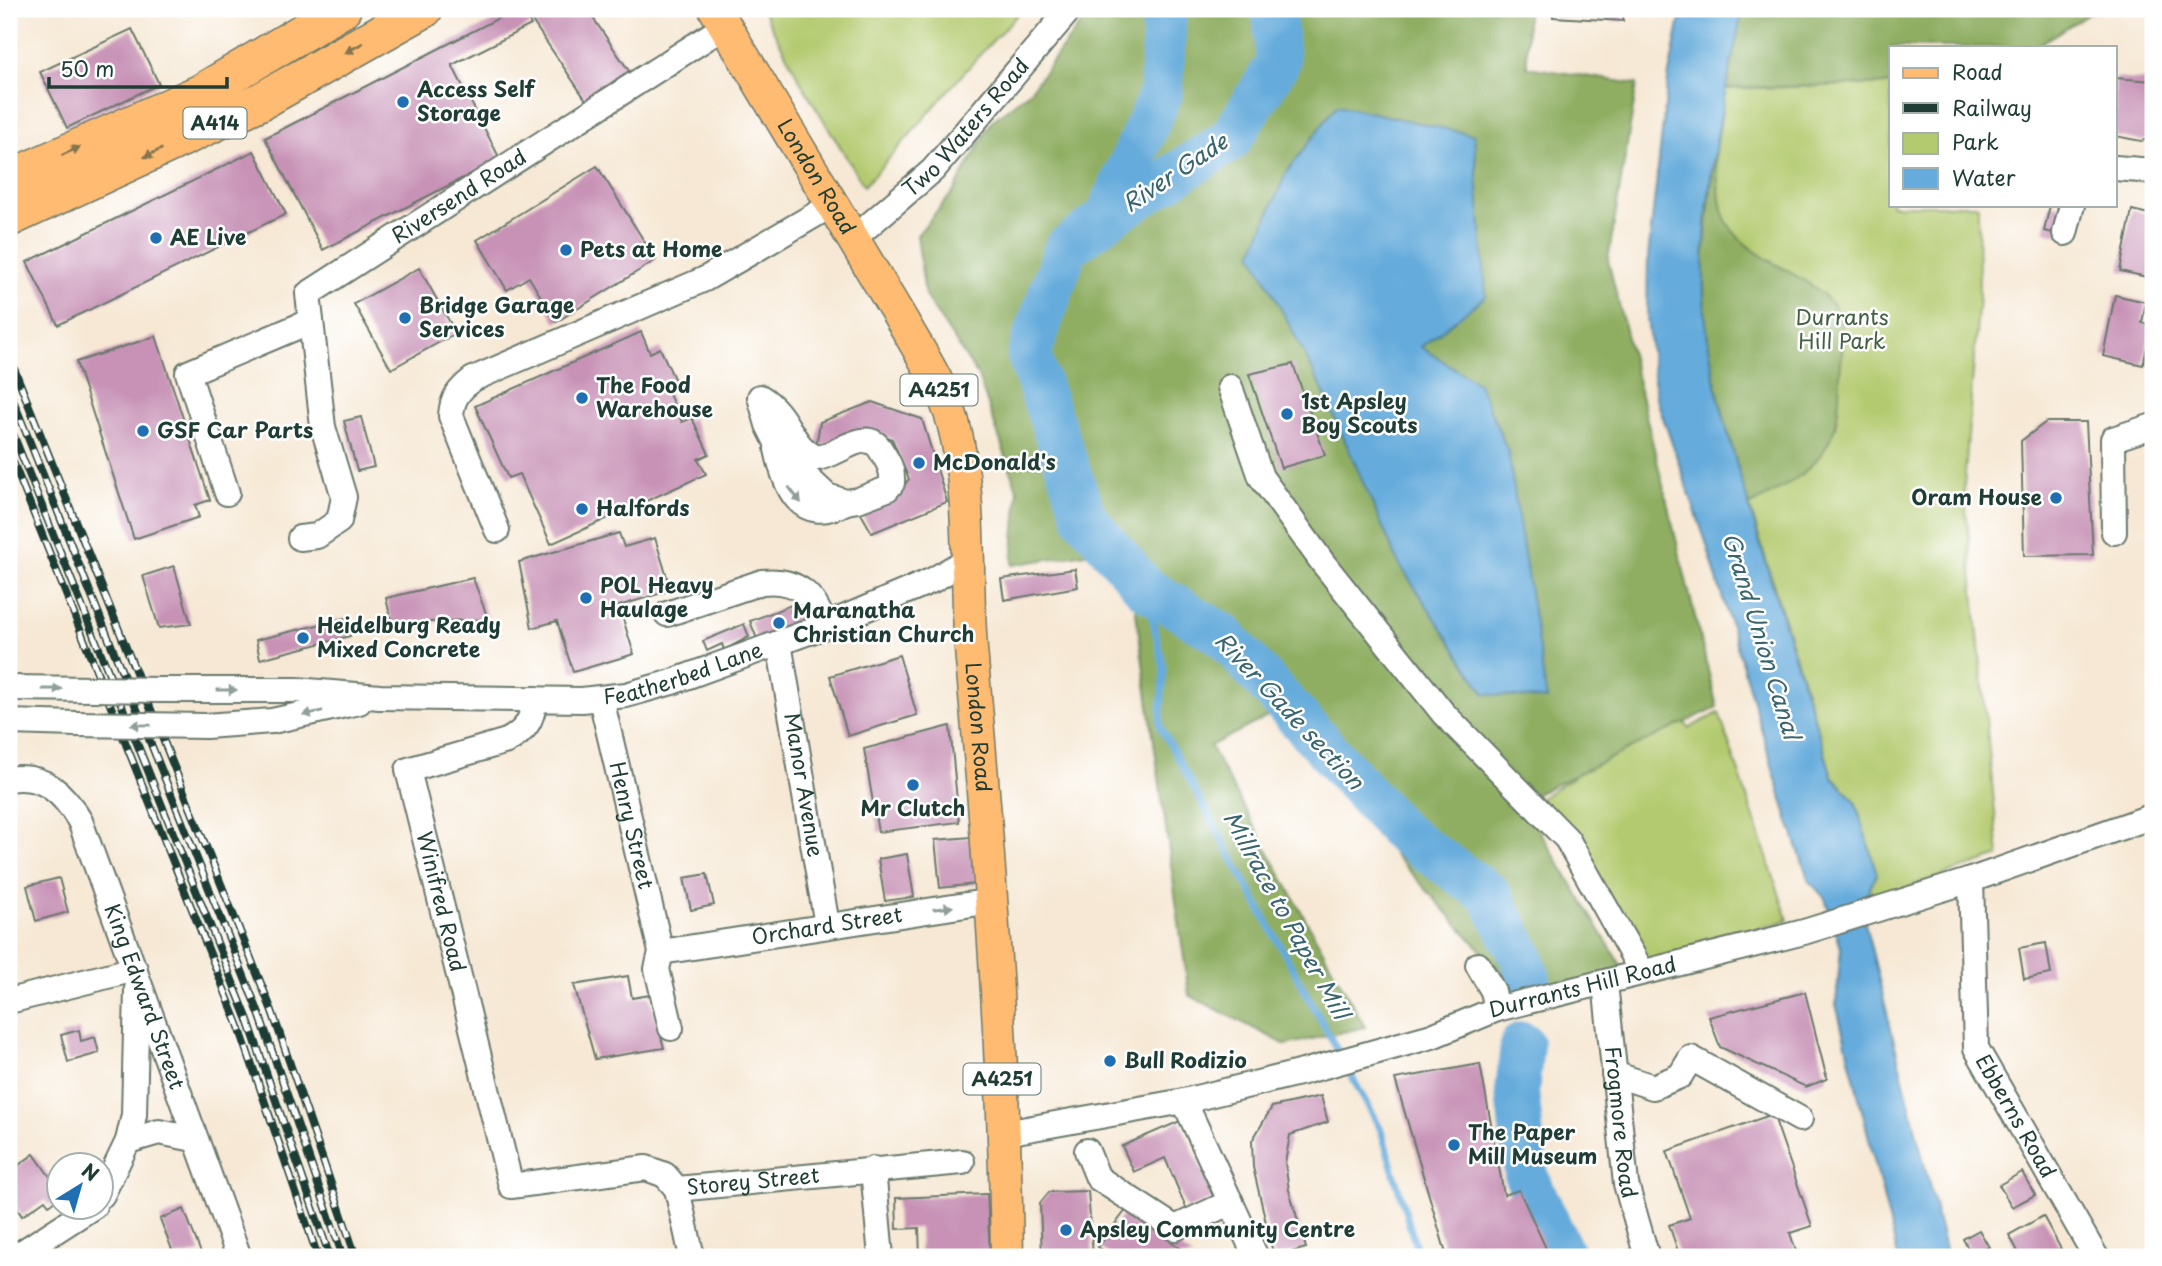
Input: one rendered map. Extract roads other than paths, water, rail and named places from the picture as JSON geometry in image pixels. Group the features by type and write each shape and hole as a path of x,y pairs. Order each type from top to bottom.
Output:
{"highway":[{"name":"A414","path":"9,179 201,93 342,9"},
{"name":"A414","path":"9,218 261,101 424,9"}],"main road":[{"name":"London Road","path":"720,17 930,370 952,419 966,483 971,644 992,901 1005,1133 1007,1257"}],"street":[{"name":"Two Waters Road","path":"853,239 933,170 1070,9"},
{"name":"Riversend Road","path":"300,538 317,536 339,522 344,497 323,427 308,294 720,17"},
{"path":"2116,169 2153,171"},
{"path":"497,530 451,416 452,401 461,388 473,379 705,279 832,205"},
{"path":"2065,233 2072,206"},
{"path":"227,493 188,373 311,321"},
{"path":"1230,387 1261,477 1323,563 1443,713 1567,839 1642,972"},
{"path":"760,397 774,405 786,418 803,449 817,458 859,441 873,441 878,444 892,468 892,483 858,500 846,502 827,496 792,464 775,442 760,397"},
{"path":"2114,532 2113,439 2153,426"},
{"name":"Featherbed Lane","path":"9,688 296,690 380,697 601,699 647,690 825,626 933,580 968,559"},
{"path":"667,614 762,582 777,580 807,592 818,605 825,626"},
{"name":"Manor Avenue","path":"779,643 827,925"},
{"name":"Featherbed Lane","path":"9,722 206,726 272,721 380,697"},
{"name":"Winifred Road","path":"511,1186 408,771 507,741 520,734 531,720 535,699"},
{"name":"Henry Street","path":"601,699 661,952 657,969 671,1028"},
{"name":"King Edward Street","path":"9,779 28,777 64,795 80,821 239,1257"},
{"name":"Durrants Hill Road","path":"1005,1133 1184,1101 1303,1072 1366,1052 1432,1036 1497,1009 1804,932 1971,880 2153,816"},
{"name":"Ebberns Road","path":"1971,880 1976,1048 2096,1257"},
{"name":"Orchard Street","path":"661,952 992,901"},
{"path":"1478,965 1493,991 1497,1009"},
{"path":"9,1001 136,972 136,1084 128,1141 116,1166"},
{"name":"Frogmore Road","path":"1605,983 1626,1184 1647,1257"},
{"path":"1614,1074 1653,1087 1680,1076 1691,1058 1800,1119"},
{"path":"1184,1101 1256,1257"},
{"path":"128,1141 159,1132 194,1139"},
{"path":"1087,1151 1098,1178 1175,1228 1231,1202"},
{"name":"Storey Street","path":"511,1186 646,1168 665,1175 677,1189 962,1162"},
{"path":"873,1169 881,1257"},
{"path":"677,1189 692,1257"},
{"path":"15,1257 72,1220"}],"water":[{"name":"Grand Union Canal","path":"1682,9 1743,9 1709,188 1704,296 1710,352 1735,460 1832,776 1855,801 1877,874 1862,903 1865,923 1947,1257 1898,1257 1836,1004 1841,948 1825,898 1809,881 1787,816 1706,542 1656,397 1647,317 1648,256 1668,79"},
{"path":"1337,105 1474,135 1486,296 1421,347 1479,384 1508,452 1547,700 1485,694 1398,562 1320,384 1252,253 1286,173"}],"waterway":[{"name":"River Gade","path":"1107,218 1161,93 1165,9"},
{"name":"River Gade section","path":"1274,9 1278,63 1230,140 1107,218 1066,248 1029,355 1085,518 1145,588 1223,635 1402,833 1489,894 1522,957 1529,980"},
{"name":"Millrace to Paper Mill","path":"1145,588 1164,668 1160,726 1381,1130 1419,1257"},
{"name":"River Gade section","path":"1522,1044 1517,1092 1526,1176 1564,1257"}],"railway":[{"path":"9,356 272,1011 356,1257"},
{"path":"9,390 260,1016 343,1257"},
{"path":"9,424 248,1020 330,1257"},
{"path":"9,452 238,1024 318,1257"}],"place":[{"name":"Access Self Storage","path":"403,102"},
{"name":"AE Live","path":"156,238"},
{"name":"Pets at Home","path":"566,250"},
{"name":"Bridge Garage Services","path":"405,318"},
{"name":"The Food Warehouse","path":"582,398"},
{"name":"1st Apsley Boy Scouts","path":"1287,414"},
{"name":"GSF Car Parts","path":"143,431"},
{"name":"McDonald's","path":"919,463"},
{"name":"Oram House","path":"2056,498"},
{"name":"Halfords","path":"582,509"},
{"name":"POL Heavy Haulage","path":"586,598"},
{"name":"Maranatha Christian Church","path":"779,623"},
{"name":"Heidelburg Ready Mixed Concrete","path":"303,638"},
{"name":"Mr Clutch","path":"913,785"},
{"name":"Bull Rodizio","path":"1110,1061"},
{"name":"The Paper Mill Museum","path":"1454,1145"},
{"name":"Apsley Community Centre","path":"1066,1230"}],"park label":[{"name":"Durrants Hill Park","path":"1842,330"}]}
